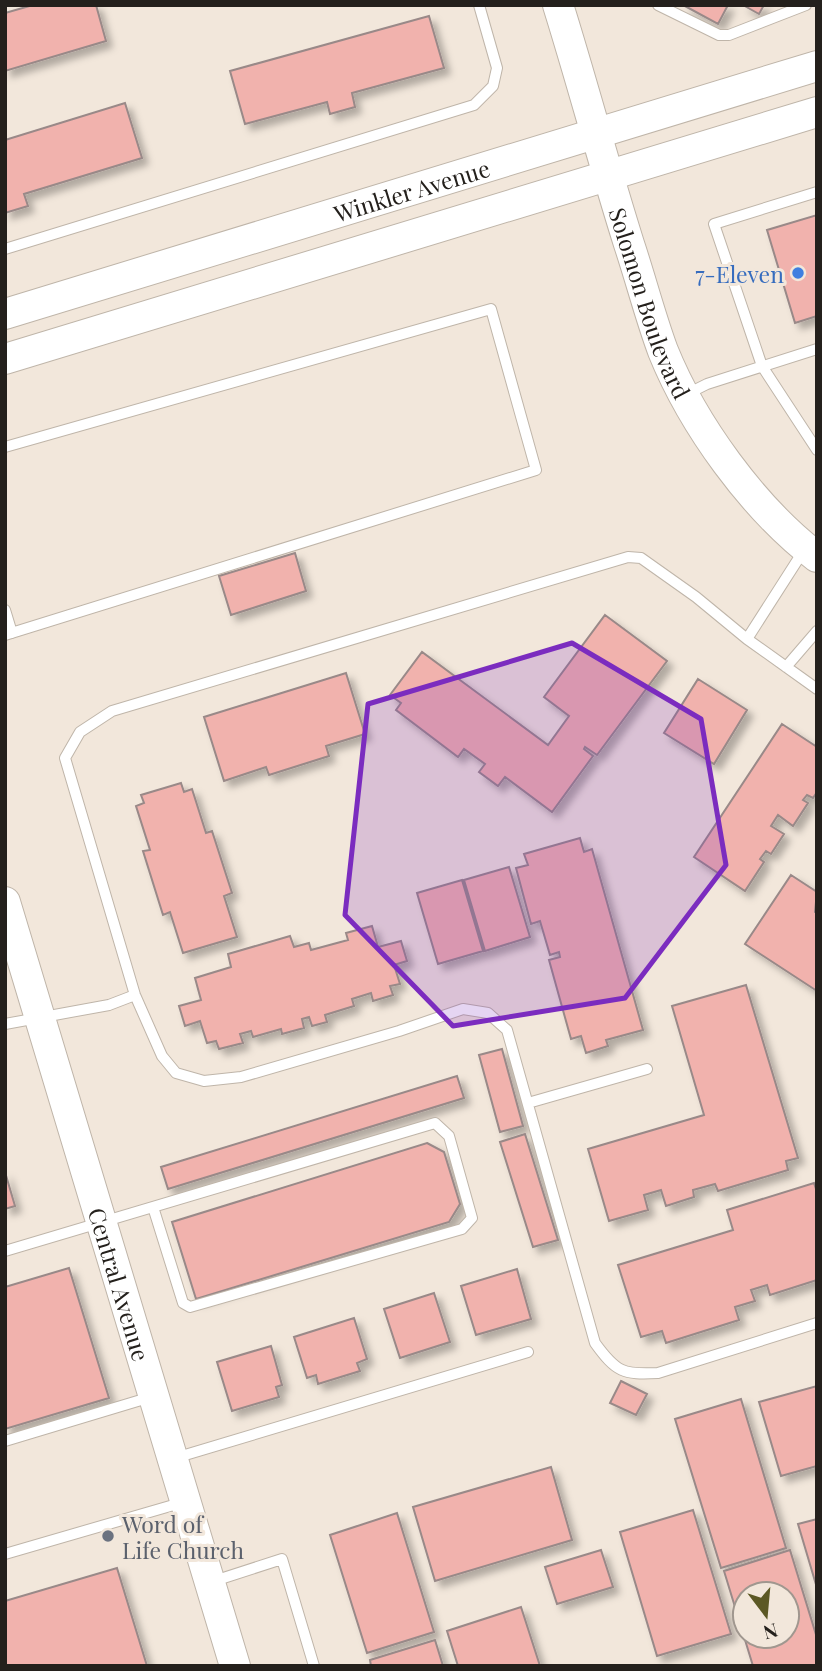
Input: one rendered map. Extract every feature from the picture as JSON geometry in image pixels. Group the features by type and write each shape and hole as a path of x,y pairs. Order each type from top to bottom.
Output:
{"street":[{"name":"Solomon Boulevard","path":"558,5 594,134 664,352 685,395 725,462 766,511 811,553"},
{"name":"Winkler Avenue","path":"5,314 817,66"},
{"name":"Winkler Avenue","path":"5,359 817,112"},
{"name":"Central Avenue","path":"5,902 235,1666"}],"lane":[{"path":"5,249 474,104 493,86 498,68 478,5"},
{"path":"658,5 719,35 729,35 806,5"},
{"path":"817,192 715,224 762,366 817,450"},
{"path":"5,447 491,309 537,470 8,634 5,610"},
{"path":"685,395 707,384 817,349"},
{"path":"747,639 811,553"},
{"path":"817,689 641,558 628,557 112,711 80,732 65,758 135,995 162,1056 176,1073 204,1081 241,1077 399,1031 463,1009 488,1013 507,1030 595,1343 610,1364 631,1374 658,1373 817,1323"},
{"path":"786,667 817,631"},
{"path":"5,1024 109,1005 135,995"},
{"path":"528,1103 647,1069"},
{"path":"5,1251 435,1123 449,1136 472,1218 463,1229 190,1307 183,1303 153,1207"},
{"path":"173,1458 528,1352"},
{"path":"5,1441 154,1396"},
{"path":"5,1554 186,1502"},
{"path":"210,1582 282,1559 314,1666"}],"highlighted area":[{"path":"572,643 701,719 726,865 625,998 453,1026 345,915 368,704"}],"building":[{"path":"33,5 96,5 106,41 5,71 5,13"},
{"path":"683,5 728,5 718,24"},
{"path":"743,5 764,5 759,14"},
{"path":"429,16 444,68 352,93 355,107 330,114 327,102 245,124 230,71"},
{"path":"125,103 142,158 24,194 28,206 5,213 5,140"},
{"name":"7-Eleven","path":"817,215 817,316 795,323 767,230"},
{"path":"295,553 306,591 231,615 219,576"},
{"path":"605,615 667,661 597,755 585,747 593,756 552,812 505,777 498,786 479,772 485,764 464,749 458,757 396,710 401,703 390,695 422,652 548,745 569,716 544,697"},
{"path":"346,673 365,734 326,746 329,756 269,775 266,767 224,781 204,717"},
{"path":"698,679 747,710 714,764 664,733"},
{"path":"782,724 817,747 817,792 813,798 807,795 803,800 808,803 793,826 778,815 771,826 784,834 771,854 766,851 760,859 764,862 745,891 694,857"},
{"path":"181,783 184,792 192,789 206,833 212,831 232,893 224,896 237,937 183,953 170,912 163,915 143,851 150,850 136,806 144,803 141,795"},
{"path":"580,838 584,852 592,849 643,1030 606,1040 608,1046 586,1053 581,1036 571,1039 549,960 560,957 559,952 550,955 540,921 531,924 516,868 528,865 524,854"},
{"path":"509,867 530,937 485,951 464,880"},
{"path":"791,875 817,892 817,991 745,944"},
{"path":"462,880 483,951 438,964 417,893"},
{"path":"372,926 378,947 401,941 407,961 394,965 400,984 390,986 393,995 373,1001 371,993 352,999 354,1006 325,1015 327,1022 312,1026 309,1017 302,1019 304,1028 282,1034 281,1029 253,1037 251,1031 240,1034 243,1043 219,1049 216,1041 207,1043 200,1021 185,1026 179,1006 201,1000 195,978 231,967 228,954 290,936 294,947 309,943 311,950 348,940 346,933"},
{"path":"746,985 798,1158 786,1161 788,1170 718,1191 715,1184 693,1190 694,1197 666,1206 661,1190 644,1195 648,1210 609,1221 588,1149 704,1115 672,1006"},
{"path":"502,1049 523,1126 500,1132 479,1055"},
{"path":"457,1076 464,1098 168,1189 161,1167"},
{"path":"525,1134 558,1240 533,1247 500,1142"},
{"path":"427,1143 444,1152 460,1204 449,1222 196,1299 172,1222"},
{"path":"5,1172 15,1206 5,1209"},
{"path":"814,1183 817,1192 817,1280 770,1295 767,1285 751,1290 755,1301 735,1307 739,1320 666,1343 662,1331 641,1337 618,1265 733,1230 727,1210"},
{"path":"69,1268 109,1398 5,1429 5,1287"},
{"path":"517,1269 531,1319 476,1335 461,1286"},
{"path":"434,1293 450,1342 400,1358 384,1309"},
{"path":"354,1318 367,1359 357,1363 360,1371 318,1384 316,1375 307,1378 294,1337"},
{"path":"271,1346 282,1385 276,1387 279,1397 232,1411 217,1362"},
{"path":"621,1381 647,1394 636,1415 610,1403"},
{"path":"817,1386 817,1466 781,1476 759,1402"},
{"path":"741,1399 786,1548 721,1568 675,1419"},
{"path":"551,1467 572,1540 435,1581 413,1507"},
{"path":"693,1510 731,1634 657,1656 620,1532"},
{"path":"397,1513 434,1632 367,1653 330,1535"},
{"path":"817,1519 817,1588 798,1524"},
{"path":"601,1550 613,1587 557,1604 545,1567"},
{"path":"790,1550 799,1580 731,1580 731,1594 724,1571"},
{"path":"117,1568 147,1666 5,1666 5,1601"},
{"path":"801,1586 817,1638 817,1666 753,1666 748,1650 801,1650"},
{"path":"521,1607 540,1666 458,1666 447,1631"},
{"path":"435,1640 443,1666 371,1666 370,1660"}],"place":[{"name":"7-Eleven","path":"798,273"},
{"name":"Word of Life Church","path":"108,1536"}]}
